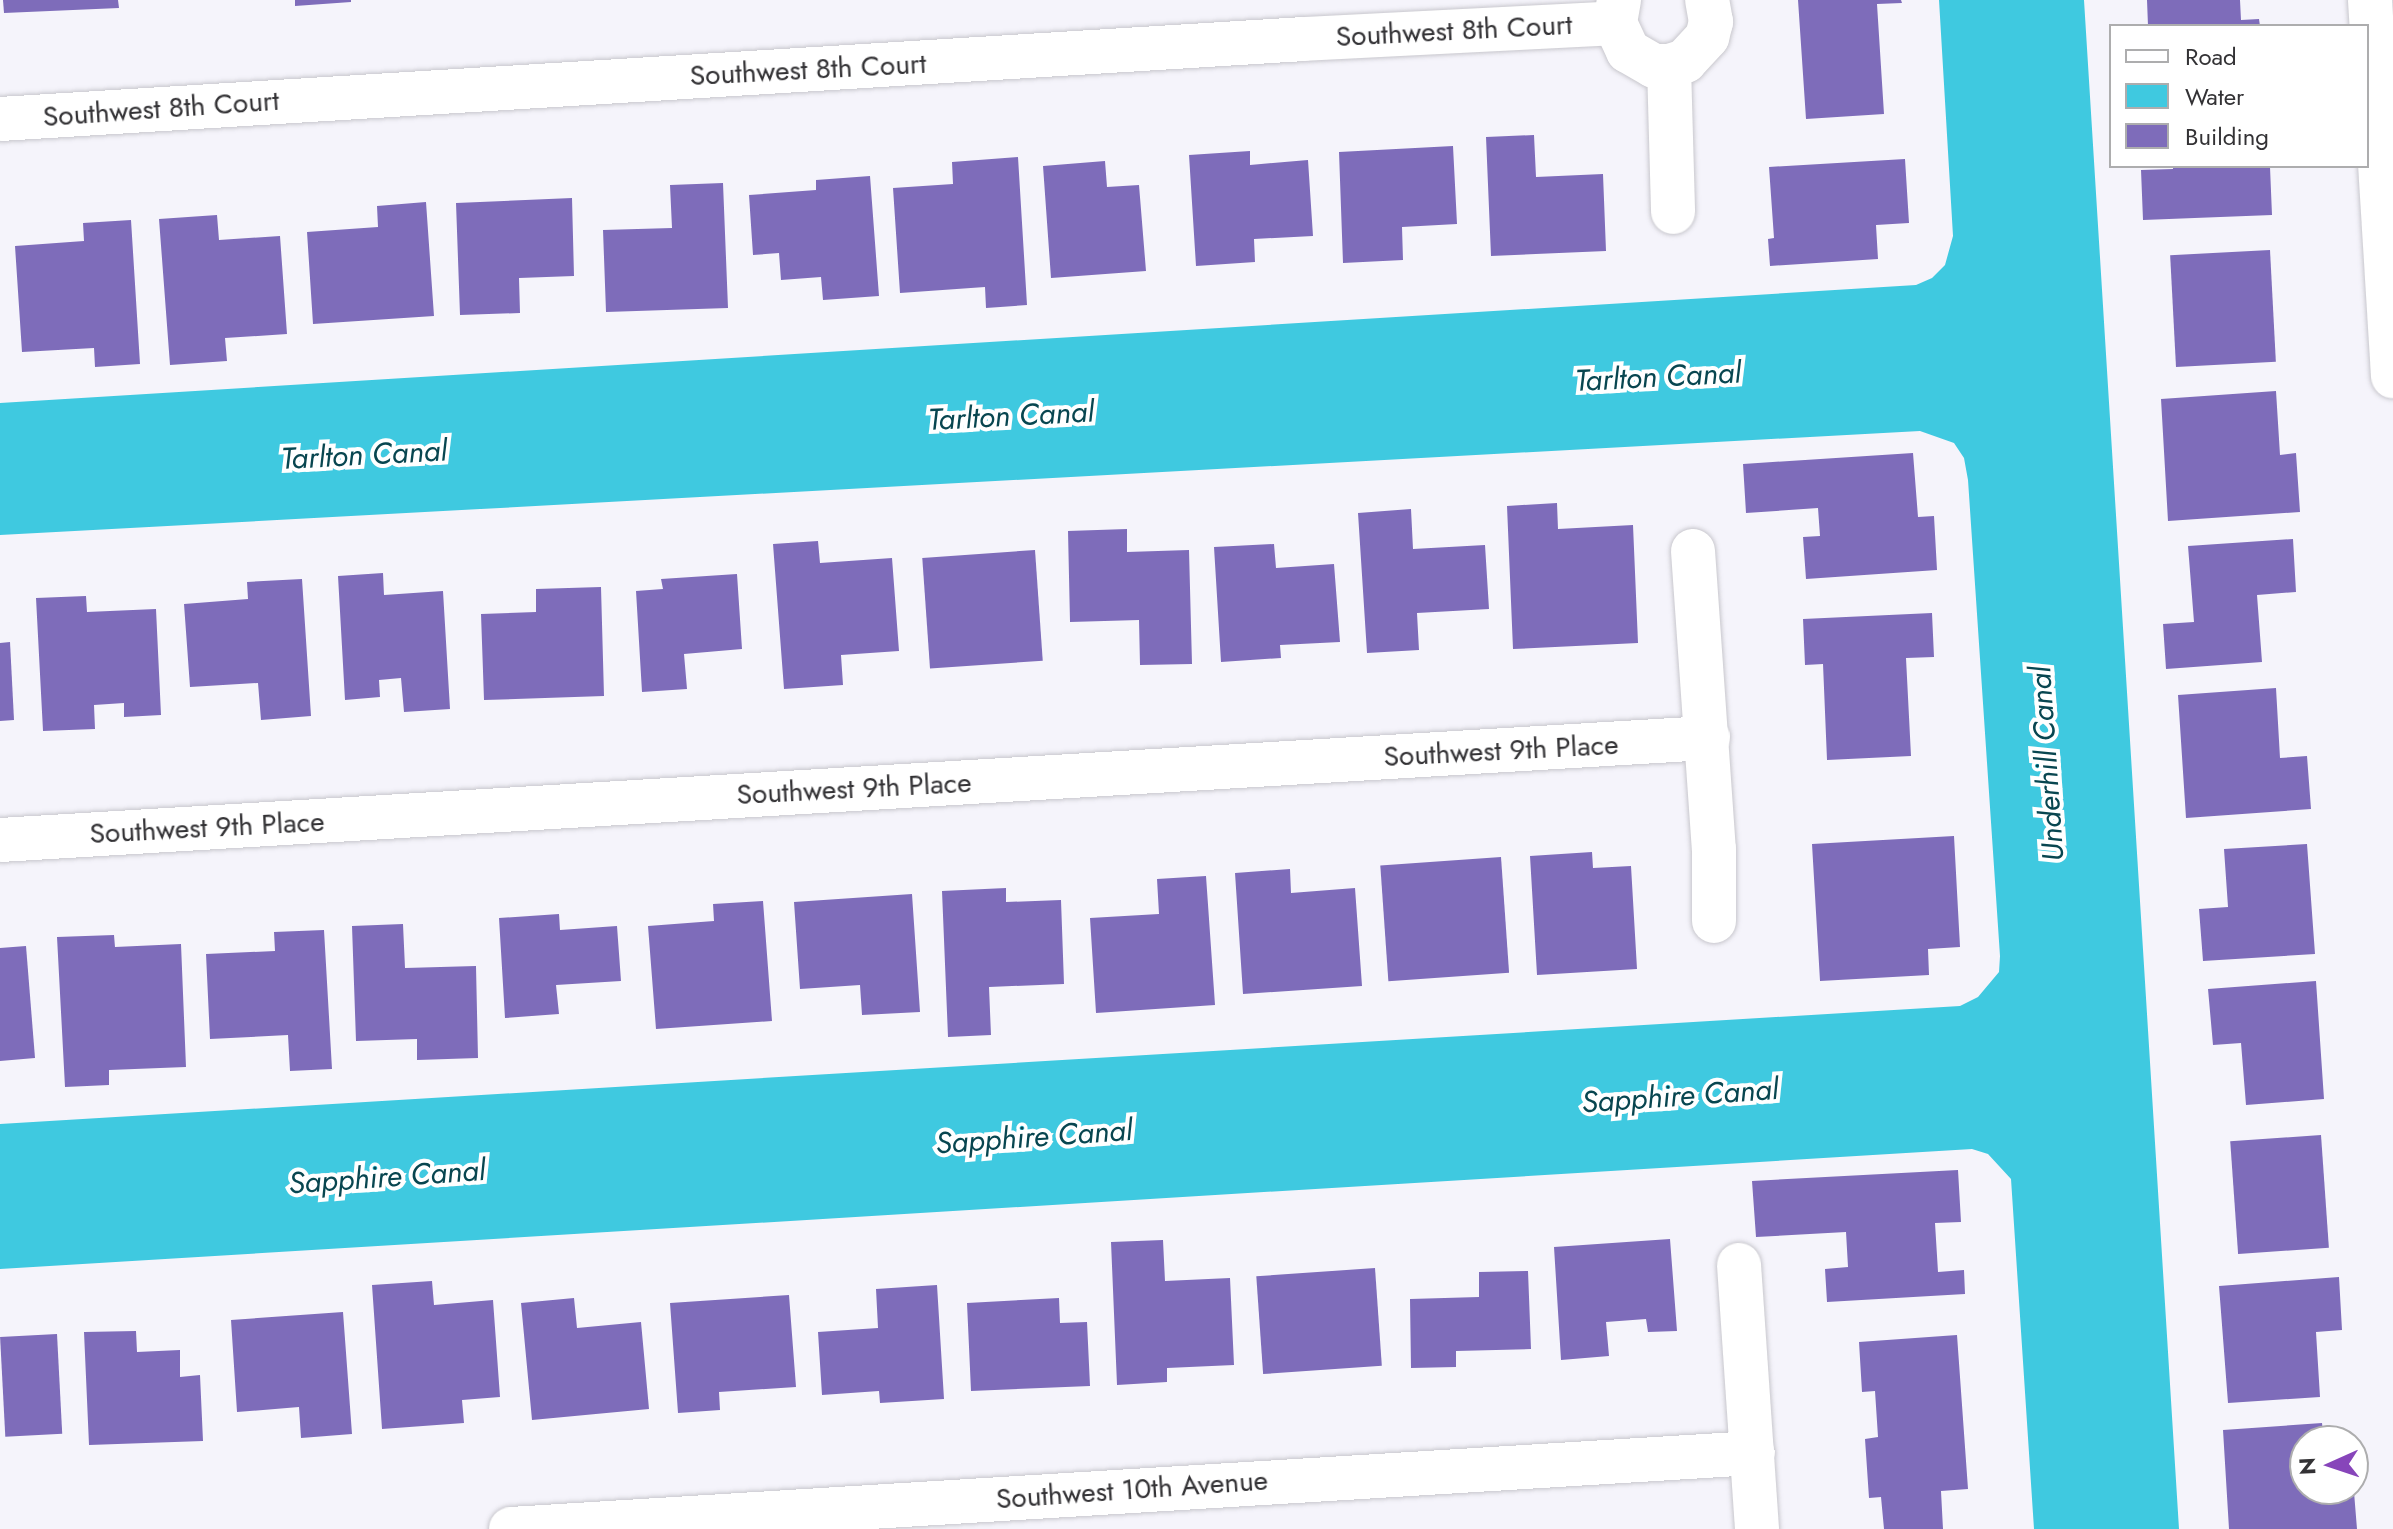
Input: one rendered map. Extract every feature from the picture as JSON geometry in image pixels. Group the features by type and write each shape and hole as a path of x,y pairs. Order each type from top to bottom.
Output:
{"street":[{"path":"1673,212 1669,66 1685,61 1707,37 1711,22 1707,0"},
{"path":"2370,0 2393,376"},
{"name":"Southwest 8th Court","path":"0,119 1303,39 1617,12 1628,51 1640,60 1669,66"},
{"path":"1693,551 1708,738 1714,921"},
{"name":"Southwest 9th Place","path":"0,840 1708,738"},
{"path":"1739,1265 1757,1529"},
{"name":"Southwest 10th Avenue","path":"511,1529 1753,1453"}],"water":[{"path":"1939,0 2084,0 2179,1529 2034,1529 2011,1179 1988,1154 1972,1149 0,1269 0,1124 1960,1006 1978,997 1999,972 2000,956 1968,480 1964,458 1954,443 1920,431 0,535 0,403 1916,285 1932,278 1945,265 1953,236"}],"building":[{"path":"3,0 118,0 119,8 4,13"},
{"path":"295,0 351,0 351,2 295,6"},
{"path":"1798,0 1901,0 1902,3 1877,4 1884,114 1806,119"},
{"path":"2147,0 2240,0 2241,20 2259,19 2260,24 2148,24"},
{"path":"1534,135 1536,177 1603,174 1606,251 1491,256 1486,137"},
{"path":"1453,146 1457,224 1402,227 1403,260 1343,263 1339,152"},
{"path":"1250,151 1250,165 1308,160 1313,236 1254,239 1255,262 1196,266 1189,155"},
{"path":"1018,157 1027,305 986,308 985,287 900,293 893,188 953,184 952,162"},
{"path":"1905,159 1909,223 1876,225 1878,259 1770,266 1768,239 1774,238 1769,167"},
{"path":"1105,161 1107,187 1139,185 1146,271 1051,278 1043,166"},
{"path":"2270,168 2272,215 2143,220 2141,170"},
{"path":"870,176 879,296 823,300 821,277 781,280 779,253 753,255 749,195 816,190 816,180"},
{"path":"723,183 728,308 606,312 603,230 672,228 670,185"},
{"path":"572,198 574,276 519,278 520,313 460,315 456,203"},
{"path":"426,202 434,316 313,324 307,232 378,227 377,206"},
{"path":"217,215 219,240 280,236 287,334 225,338 227,361 170,365 159,219"},
{"path":"131,220 140,364 95,367 94,348 22,352 15,246 84,241 83,223"},
{"path":"2270,250 2276,362 2176,367 2170,255"},
{"path":"2276,391 2280,455 2296,453 2300,512 2168,521 2161,399"},
{"path":"1913,453 1918,517 1934,516 1937,570 1806,579 1803,537 1820,536 1818,508 1746,513 1743,464"},
{"path":"1557,503 1558,529 1633,525 1638,643 1513,649 1507,506"},
{"path":"1411,509 1413,549 1485,545 1489,609 1417,613 1419,650 1367,653 1358,513"},
{"path":"1127,529 1127,552 1189,550 1192,664 1140,665 1139,620 1070,622 1068,531"},
{"path":"2293,539 2296,592 2257,595 2262,662 2166,669 2163,624 2194,622 2188,546"},
{"path":"818,541 820,563 892,558 899,651 841,655 843,685 784,689 773,544"},
{"path":"1274,544 1276,568 1334,564 1340,642 1280,645 1281,658 1221,662 1214,547"},
{"path":"1035,550 1043,661 930,669 922,558"},
{"path":"383,573 384,595 443,591 450,709 404,712 401,678 379,680 380,697 345,700 338,576"},
{"path":"737,574 742,649 684,654 687,689 642,692 636,591 663,589 661,579"},
{"path":"302,579 311,716 261,720 258,683 190,687 184,604 248,599 247,582"},
{"path":"601,587 604,696 484,700 481,614 536,612 536,589"},
{"path":"86,596 87,612 156,609 161,715 124,717 124,703 94,705 95,729 43,731 36,598"},
{"path":"1932,613 1934,657 1906,658 1911,756 1827,760 1823,664 1805,665 1803,619"},
{"path":"10,642 14,720 0,721 0,643"},
{"path":"2276,688 2280,758 2307,756 2311,809 2186,818 2178,695"},
{"path":"1954,836 1960,947 1928,949 1929,975 1820,981 1812,844"},
{"path":"2307,844 2315,954 2203,961 2199,909 2228,907 2224,849"},
{"path":"1592,852 1593,868 1631,866 1637,969 1537,975 1530,856"},
{"path":"1501,857 1509,973 1388,981 1380,865"},
{"path":"1290,869 1291,893 1355,888 1362,986 1243,994 1235,873"},
{"path":"1206,876 1215,1005 1096,1013 1090,918 1159,914 1157,879"},
{"path":"1006,888 1006,902 1061,900 1064,984 989,987 991,1035 948,1037 942,891"},
{"path":"912,894 920,1012 862,1015 860,985 800,989 794,902"},
{"path":"763,901 772,1021 656,1029 648,926 714,921 713,904"},
{"path":"559,914 560,930 617,926 621,981 556,985 559,1014 505,1018 499,918"},
{"path":"403,924 405,968 476,966 478,1058 417,1060 417,1039 356,1041 352,926"},
{"path":"324,930 332,1069 290,1071 288,1035 210,1039 206,954 275,951 274,932"},
{"path":"114,935 115,947 181,944 186,1067 109,1070 109,1085 65,1087 57,937"},
{"path":"26,946 35,1058 0,1061 0,948"},
{"path":"2316,981 2324,1099 2246,1105 2241,1043 2213,1045 2208,989"},
{"path":"2321,1135 2329,1248 2238,1254 2230,1141"},
{"path":"1958,1170 1961,1222 1935,1223 1938,1272 1964,1270 1965,1294 1827,1302 1825,1269 1848,1267 1846,1232 1756,1237 1752,1181"},
{"path":"1670,1239 1677,1331 1648,1332 1646,1319 1606,1322 1609,1356 1561,1360 1554,1247"},
{"path":"1163,1240 1165,1281 1230,1278 1234,1365 1167,1368 1167,1382 1117,1385 1111,1242"},
{"path":"1375,1268 1382,1366 1263,1374 1256,1276"},
{"path":"1528,1271 1531,1349 1456,1351 1456,1367 1411,1368 1410,1299 1479,1297 1479,1272"},
{"path":"2339,1277 2342,1330 2316,1332 2320,1397 2228,1403 2219,1286"},
{"path":"432,1281 434,1305 493,1300 500,1397 462,1400 464,1423 382,1429 372,1285"},
{"path":"937,1285 944,1399 880,1403 879,1391 822,1395 818,1332 878,1328 876,1289"},
{"path":"789,1295 796,1387 719,1392 720,1410 678,1413 670,1303"},
{"path":"574,1298 577,1328 641,1322 649,1409 532,1420 521,1303"},
{"path":"1059,1298 1060,1323 1087,1322 1090,1386 971,1391 967,1303"},
{"path":"343,1312 352,1434 301,1438 299,1407 237,1412 231,1320"},
{"path":"136,1331 137,1352 180,1350 180,1377 200,1375 203,1441 89,1445 84,1332"},
{"path":"57,1334 62,1434 5,1437 0,1337"},
{"path":"1957,1335 1968,1489 1941,1491 1943,1529 1884,1529 1881,1497 1869,1498 1865,1439 1878,1437 1875,1391 1862,1392 1859,1342"},
{"path":"2289,1425 2289,1505 2355,1505 2357,1529 2229,1529 2223,1430"}],"water label":[{"name":"Tarlton Canal","path":"1658,377"},
{"name":"Tarlton Canal","path":"1011,416"},
{"name":"Tarlton Canal","path":"364,455"},
{"name":"Underhill Canal","path":"2047,764"},
{"name":"Sapphire Canal","path":"1680,1096"},
{"name":"Sapphire Canal","path":"1034,1137"},
{"name":"Sapphire Canal","path":"387,1177"}]}
